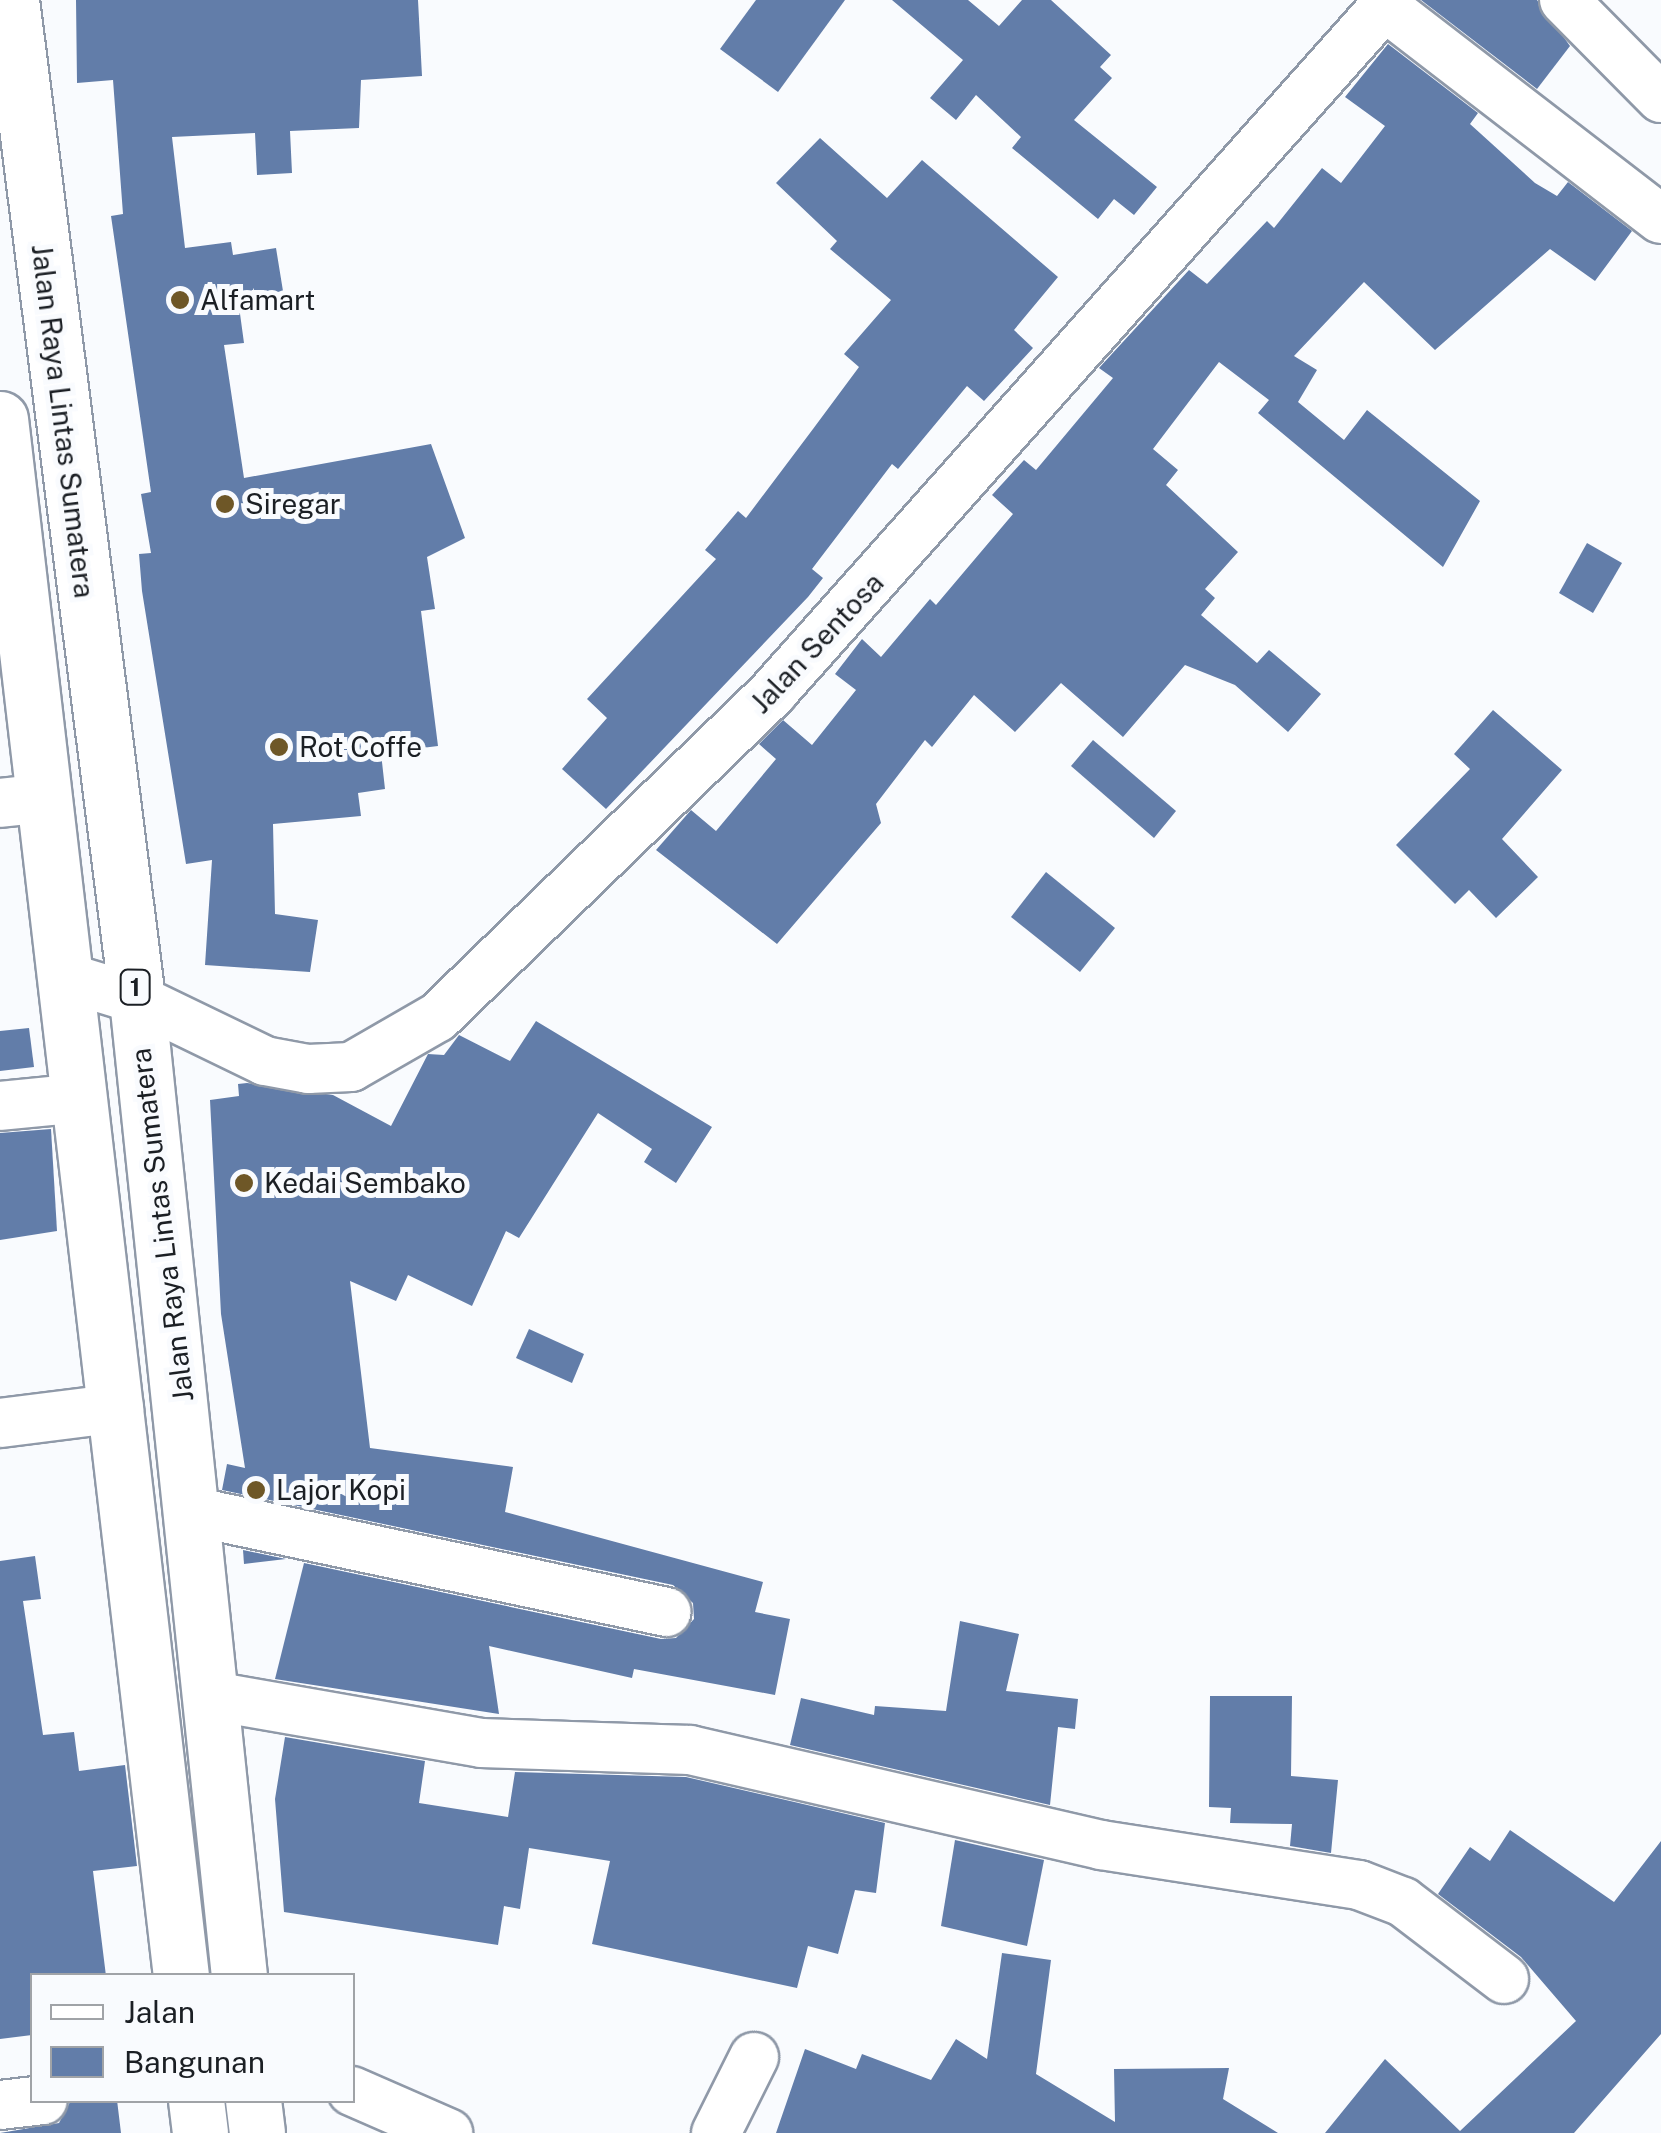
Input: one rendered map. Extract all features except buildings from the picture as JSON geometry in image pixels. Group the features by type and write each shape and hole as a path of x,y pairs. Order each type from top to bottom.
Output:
{"highway":[{"name":"Jalan Raya Lintas Sumatera","path":"12,0 137,999 196,1512 240,1973"},
{"path":"0,418 23,800 65,978 82,1098 180,1973"},
{"path":"196,2103 200,2133"},
{"path":"253,2103 257,2133"}],"street":[{"path":"1564,0 1661,98"},
{"name":"Jalan Sentosa","path":"65,978 137,999 250,1054 308,1069 351,1067 438,1017 786,679 1387,3"},
{"path":"1387,3 1661,219"},
{"path":"0,1106 82,1098"},
{"path":"0,1423 119,1408"},
{"path":"196,1512 667,1612"},
{"path":"212,1696 481,1743 690,1750 1102,1845 1359,1885 1403,1902 1504,1979"},
{"path":"716,2133 754,2057"},
{"path":"355,2093 448,2133"},
{"path":"0,2106 30,2102"}],"place":[{"name":"Alfamart","path":"180,300"},
{"name":"Siregar","path":"225,504"},
{"name":"Rot Coffe","path":"279,747"},
{"name":"Kedai Sembako","path":"244,1183"},
{"name":"Lajor Kopi","path":"256,1490"}]}
